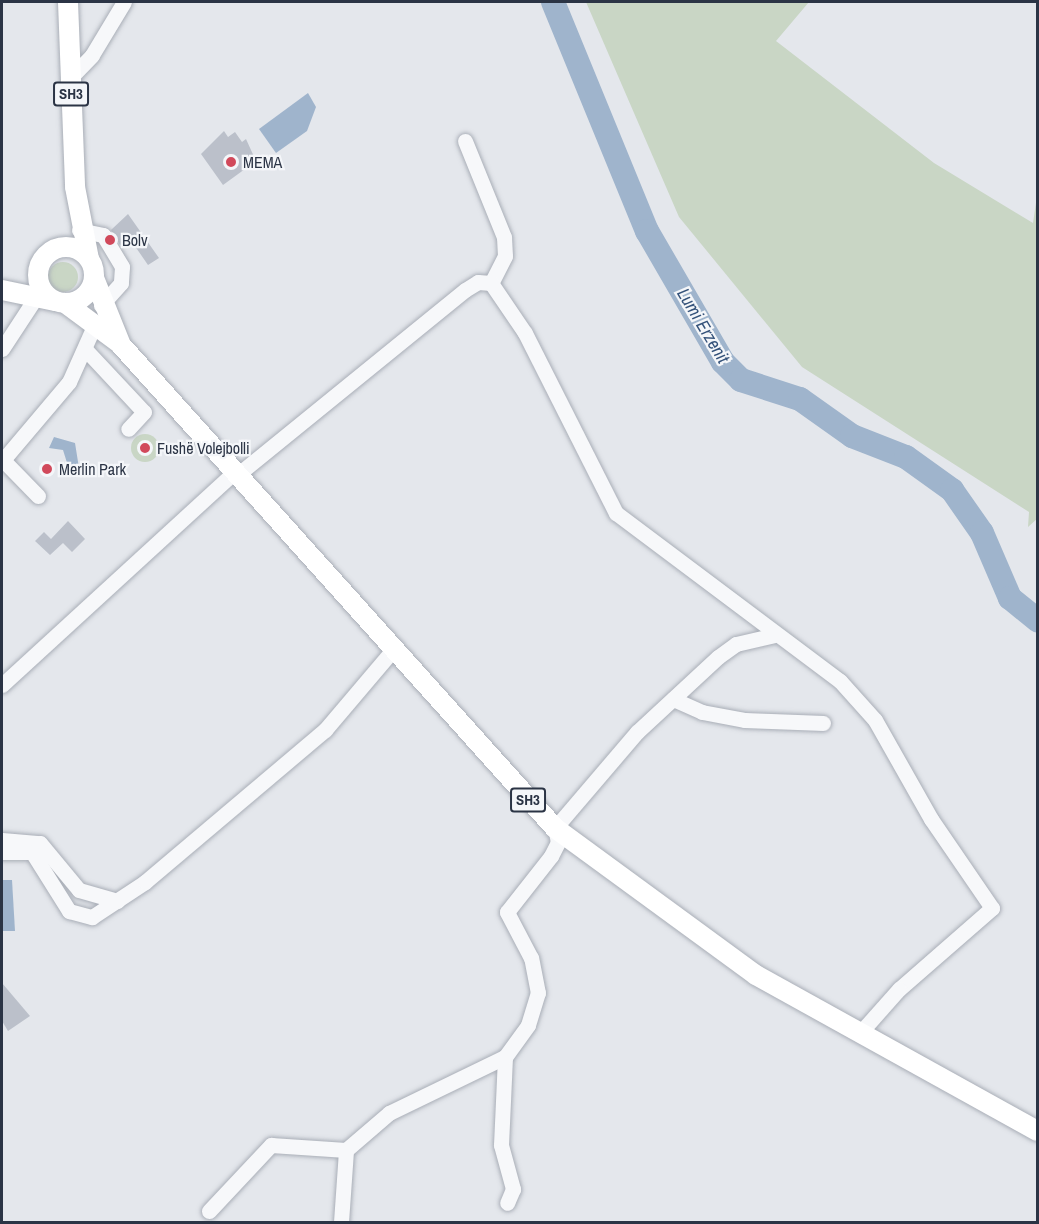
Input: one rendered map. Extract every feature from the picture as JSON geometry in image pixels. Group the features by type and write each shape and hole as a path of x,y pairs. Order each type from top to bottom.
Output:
{"main road":[{"name":"SH3","path":"68,2 75,187 80,230 101,305 121,345"},
{"name":"SH3","path":"63,247 75,187"},
{"path":"4,290 38,272 45,257 63,247 88,259"},
{"name":"SH3","path":"38,272 44,292 121,345 392,651 555,828 756,975 1038,1131"},
{"path":"4,290 61,302 84,296 94,278"}],"street":[{"path":"71,77 93,55 124,2"},
{"path":"465,141 504,237 505,256 491,283"},
{"path":"80,230 103,235 122,267 121,283 101,305"},
{"path":"2,685 235,475 465,290 478,282 491,283"},
{"path":"491,283 525,333 616,513 775,635 840,681 875,720 931,819 992,908 899,989 860,1033"},
{"path":"2,349 36,297"},
{"path":"38,496 3,460 69,382 94,326"},
{"path":"85,349 144,412 128,429"},
{"path":"209,1211 271,1145 346,1150 389,1113 505,1057 528,1025 538,993 528,952 507,912 551,856 558,842 555,828 637,732 673,699 736,644 775,635"},
{"path":"2,852 24,849 36,856 59,900 81,918 92,918 117,901 325,730 392,651"},
{"path":"673,699 702,712 745,720 823,723"},
{"path":"2,840 40,843 79,890 117,901"},
{"path":"505,1057 501,1145 513,1189 507,1203"},
{"path":"341,1222 346,1150"}],"green space":[{"path":"586,2 809,2 776,41 934,163 1033,223 1037,196 1038,518 1028,527 1029,512 802,367 679,217"},
{"path":"63,262 74,266 78,277 74,288 63,292 52,288 48,277 52,266"},
{"name":"Fushë Volejbolli","path":"145,434 155,438 159,448 155,458 145,462 135,458 131,448 135,438"}],"water":[{"path":"308,93 316,107 307,131 276,153 259,129"},
{"path":"54,437 75,443 79,468 68,466 63,450 49,448"},
{"path":"2,880 12,880 15,931 2,931"}],"building":[{"path":"224,131 228,137 235,132 242,142 246,139 256,161 223,185 201,154"},
{"path":"128,214 159,258 148,265 130,239 120,245 111,230"},
{"path":"68,521 85,539 72,552 63,543 50,555 35,541 44,532 51,539"},
{"path":"2,983 30,1016 8,1031 2,1021"}],"waterway":[{"name":"Lumi Erzenit","path":"553,2 647,231 723,362 741,380 800,399 852,436 906,457 952,490 982,533 1010,598 1038,621"}],"place":[{"name":"MEMA","path":"231,162"},
{"name":"Bolv","path":"110,240"},
{"name":"Fushë Volejbolli","path":"145,448"},
{"name":"Merlin Park","path":"47,469"}]}
